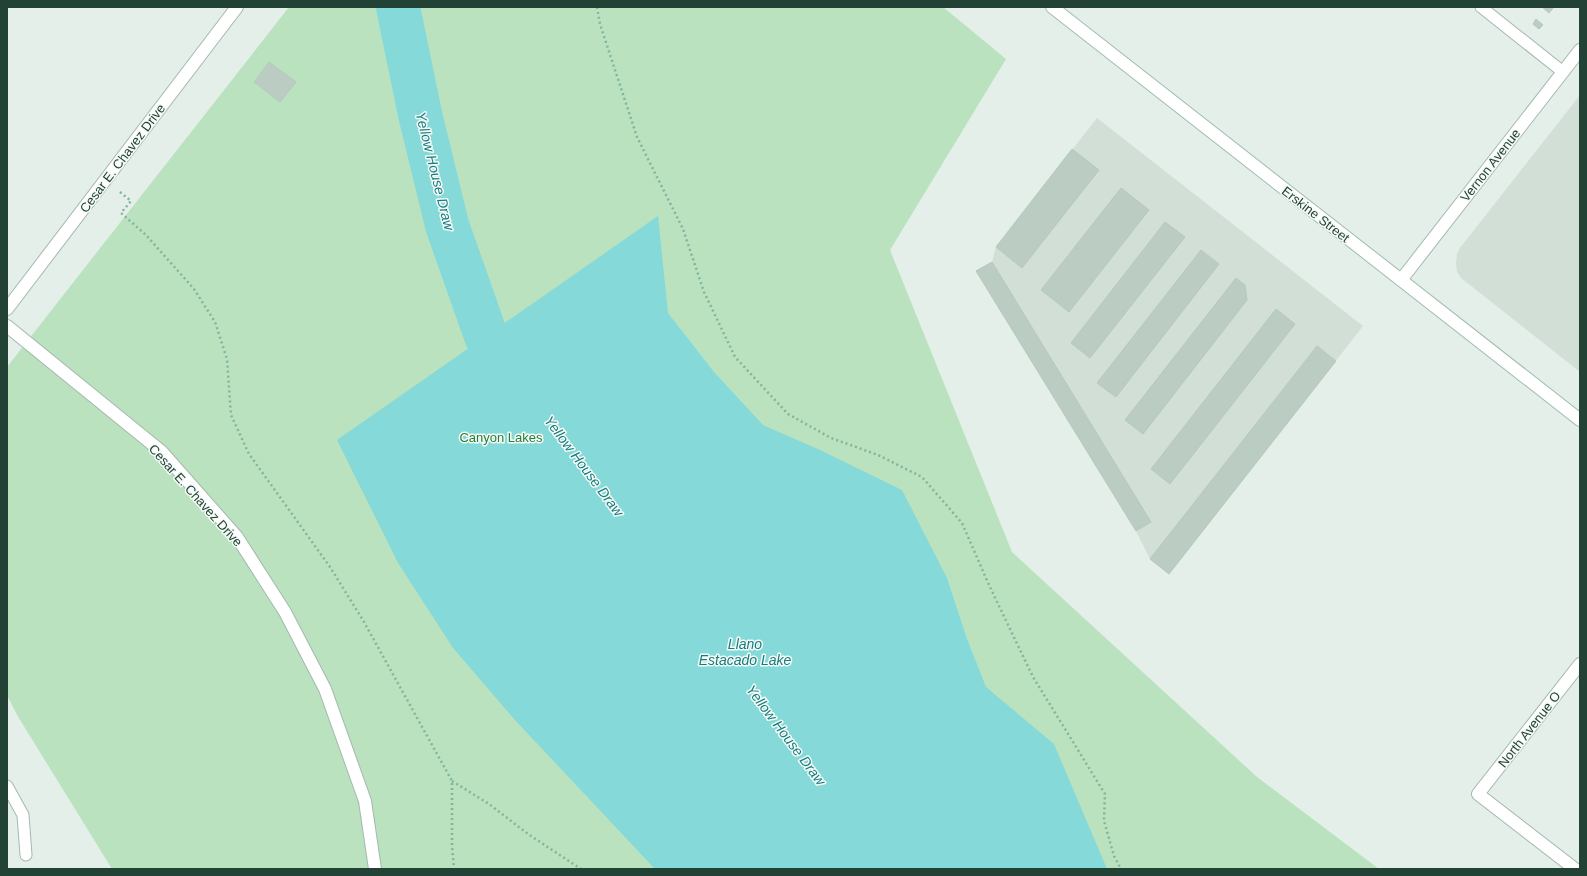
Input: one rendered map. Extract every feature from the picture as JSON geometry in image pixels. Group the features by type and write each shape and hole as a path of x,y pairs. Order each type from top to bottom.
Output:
{"street":[{"name":"Cesar E. Chavez Drive","path":"7,309 237,7"},
{"name":"Erskine Street","path":"1052,7 1580,420"},
{"name":"Vernon Avenue","path":"1401,280 1580,50"},
{"name":"Cesar E. Chavez Drive","path":"7,326 162,452 237,537 285,612 325,689 364,801 376,869"},
{"name":"North Avenue O","path":"1576,869 1478,794 1580,664"}],"lane":[{"path":"1480,7 1563,72"},
{"path":"7,786 23,815 26,855"}],"path":[{"path":"597,7 600,24 637,137 683,229 704,292 734,357 788,414 830,438 878,455 922,477 962,523 989,586 1033,677 1105,794 1104,821 1114,856 1121,869"},
{"path":"105,181 131,201 121,213 146,235 194,289 215,322 227,359 231,415 249,454 330,567 364,622 452,781 452,846 454,869"},
{"path":"452,781 489,804 528,834 581,869"}],"shaded area":[{"path":"1580,95 1580,372 1461,278 1457,272 1456,263 1457,254 1460,248"},
{"path":"1097,118 1363,326 1169,574 1150,559 1136,531 976,271 992,262 996,247"}],"green space":[{"name":"Canyon Lakes","path":"289,7 943,7 1006,59 890,250 1012,552 1257,777 1379,869 112,869 17,715 7,695 7,367"}],"water":[{"name":"Llano Estacado Lake","path":"658,216 668,313 714,372 763,425 820,450 902,490 947,578 967,639 986,687 1054,744 1107,869 655,869 514,719 453,648 398,563 337,440"}],"building":[{"path":"1542,7 1554,7 1549,13"},
{"path":"1536,19 1543,25 1539,29 1533,24"},
{"path":"269,62 296,82 280,102 254,82"},
{"path":"1072,149 1099,170 1022,268 996,247"},
{"path":"1121,188 1149,210 1069,312 1041,290"},
{"path":"1165,222 1185,237 1090,358 1071,343"},
{"path":"1201,250 1219,264 1116,397 1097,383"},
{"path":"992,262 1151,522 1136,531 976,271"},
{"path":"1236,278 1245,285 1247,300 1143,434 1125,420"},
{"path":"1276,309 1295,324 1170,484 1151,469"},
{"path":"1317,346 1336,361 1169,574 1150,559"}],"waterway":[{"name":"Yellow House Draw","path":"398,7 420,114 447,225 486,336 522,384"}]}
